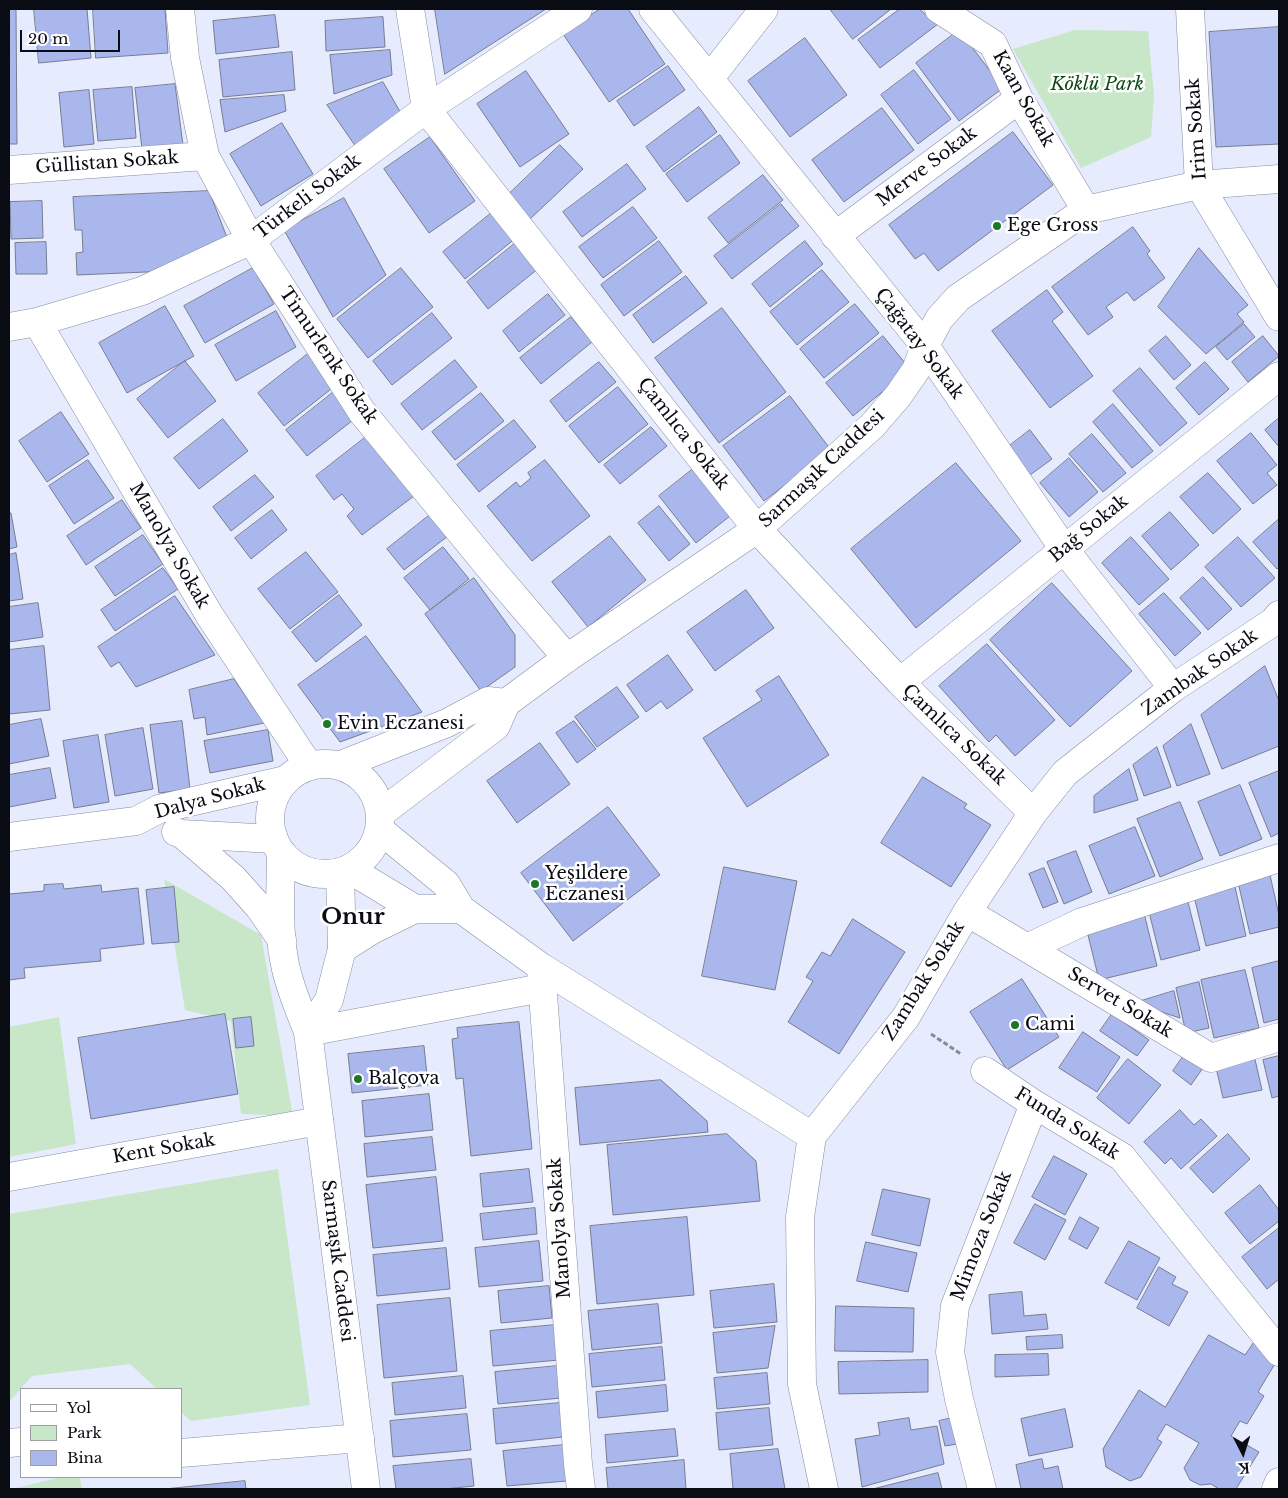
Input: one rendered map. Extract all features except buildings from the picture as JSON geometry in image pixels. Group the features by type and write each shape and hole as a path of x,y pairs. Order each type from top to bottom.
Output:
{"street":[{"name":"Timurlenk Sokak","path":"180,9 185,58 205,156 251,240 362,412 490,568 567,658"},
{"name":"Çamlıca Sokak","path":"410,9 426,109 757,529 900,682 1033,813"},
{"name":"Türkeli Sokak","path":"9,327 37,322 142,291 251,240 426,109 578,9"},
{"name":"Çağatay Sokak","path":"653,9 925,346 1064,549 1173,688"},
{"path":"708,79 764,9"},
{"name":"Kaan Sokak","path":"938,9 993,44 1019,99 1086,210"},
{"name":"Irim Sokak","path":"1190,9 1199,185 1279,317"},
{"name":"Merve Sokak","path":"835,236 1019,99"},
{"name":"Güllistan Sokak","path":"9,170 205,156"},
{"name":"Sarmaşık Caddesi","path":"506,702 567,658 757,529 872,426 898,396 916,370 925,346 939,319 958,298 1086,210 1199,185 1279,179"},
{"name":"Manolya Sokak","path":"37,322 210,616 309,766"},
{"name":"Bağ Sokak","path":"900,682 1279,376"},
{"name":"Zambak Sokak","path":"824,1489 802,1384 800,1217 812,1136 906,1017 967,912 1033,813 1065,773 1173,688 1277,628"},
{"path":"341,766 446,723 488,701 506,702 496,726 381,822"},
{"path":"325,763 341,766 356,773 368,783 377,798 381,822 374,846 364,859 345,870 332,874 313,873 296,866 278,846 270,824 271,807 276,792 297,771 309,766 325,763"},
{"name":"Dalya Sokak","path":"9,837 136,821 159,809 286,780"},
{"name":"Dalya Sokak","path":"136,821 182,834 278,846"},
{"path":"381,822 446,884 461,909 542,978 812,1136"},
{"path":"182,834 233,878 259,907 282,940"},
{"name":"Sarmaşık Caddesi","path":"278,846 282,940 286,968 294,997 308,1032 366,1489"},
{"path":"1027,948 1082,922 1279,858"},
{"path":"345,870 415,909"},
{"path":"308,1032 328,1000 342,949 345,870"},
{"path":"342,949 372,930 415,909 461,909"},
{"name":"Servet Sokak","path":"967,912 1211,1058 1279,1038"},
{"path":"308,1032 542,978"},
{"name":"Manolya Sokak","path":"542,978 581,1489"},
{"name":"Funda Sokak","path":"986,1071 1034,1104 1122,1157 1279,1352"},
{"name":"Mimoza Sokak","path":"982,1489 959,1399 950,1352 955,1306 1034,1104"},
{"name":"Kent Sokak","path":"9,1177 319,1121"},
{"path":"182,1453 360,1438"},
{"path":"1276,1489 1279,1482"}],"path":[{"path":"906,1017 986,1071"}],"green space":[{"name":"Köklü Park","path":"1075,30 1148,31 1154,96 1151,137 1081,168 1013,49"},
{"path":"164,879 261,935 293,1116 241,1114 231,1021 185,1010"},
{"path":"59,1017 76,1144 9,1157 9,1027"},
{"path":"278,1169 310,1405 191,1421 182,1413 182,1388 156,1388 130,1364 32,1376 9,1402 9,1214"},
{"path":"58,1478 80,1478 82,1489 12,1489"}],"place":[{"name":"Ege Gross","path":"997,226"},
{"name":"Evin Eczanesi","path":"327,724"},
{"name":"Yeşildere Eczanesi","path":"535,884"},
{"name":"Cami","path":"1015,1025"},
{"name":"Balçova","path":"358,1079"}],"district":[{"name":"Onur","path":"353,918"}]}
